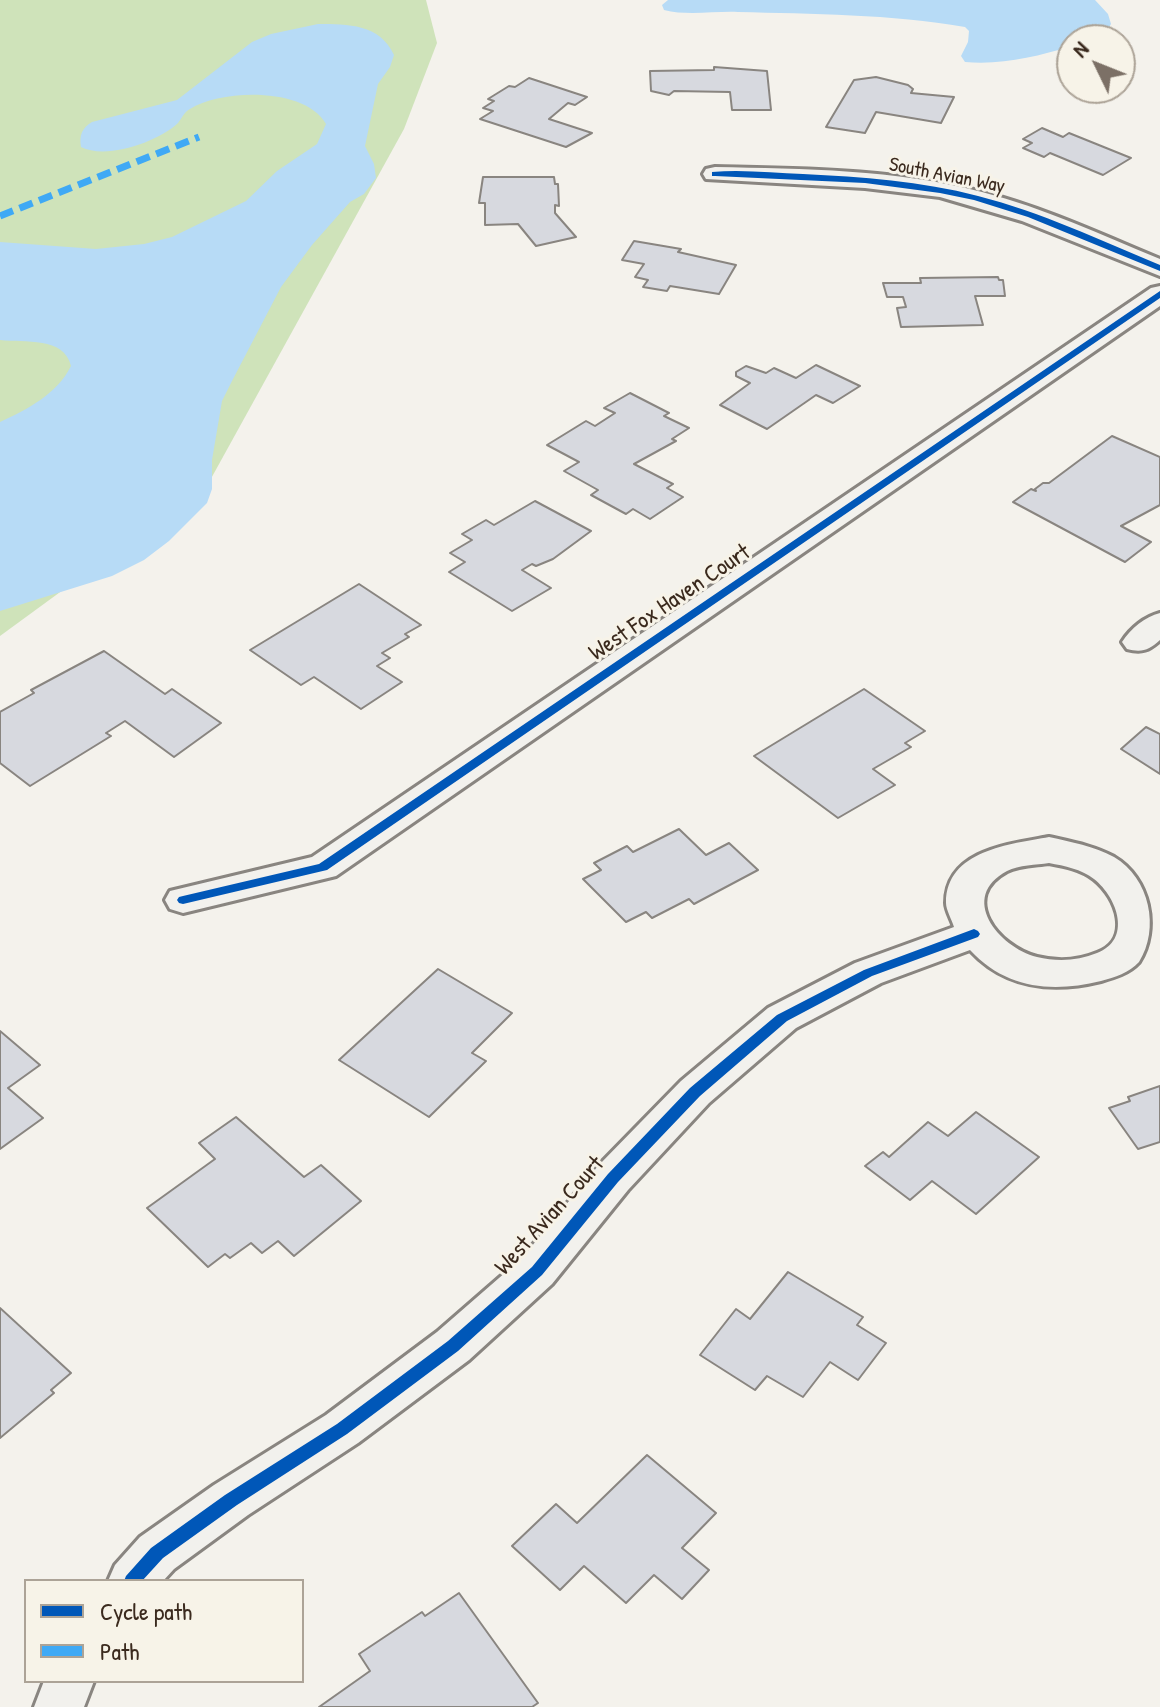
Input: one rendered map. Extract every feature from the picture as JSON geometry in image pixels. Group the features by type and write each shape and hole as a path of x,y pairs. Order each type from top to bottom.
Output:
{"street":[{"name":"South Avian Way","path":"715,174 835,178 922,188 1010,208 1160,268"},
{"name":"West Fox Haven Court","path":"183,900 323,867 1160,294"},
{"path":"1049,850 1079,856 1105,869 1125,886 1136,907 1138,927 1132,945 1117,960 1096,971 1070,975 1041,973 1014,965 991,951 974,934 964,912 965,891 976,872 995,858 1021,851 1049,850"},
{"name":"West Avian Court","path":"134,1579 157,1553 231,1500 342,1429 453,1346 537,1271 613,1178 695,1092 782,1018 868,973 974,934"},
{"path":"59,1707 68,1683"}],"green space":[{"path":"0,0 426,0 437,43 404,129 208,484 0,636"}],"water":[{"path":"668,0 1095,0 1108,14 1111,24 1056,24 1056,51 979,63 965,62 961,56 968,42 969,31 965,27 852,15 682,13 664,10 662,5"},
{"path":"318,24 341,24 372,32 388,45 394,55 378,84 365,146 374,164 376,178 312,245 281,287 232,381 222,401 212,460 212,489 207,503 169,541 144,560 112,576 0,611 0,422 50,393 71,366 67,356 52,345 0,340 0,242 96,249 144,244 172,237 246,201 277,171 317,144 326,124 315,112 300,103 282,98 242,95 204,102 190,109 178,123 158,137 131,147 104,151 81,147 82,132 92,122 177,100 252,42 271,34"}],"building":[{"path":"714,67 767,71 771,110 732,110 730,92 674,91 669,95 651,91 650,71 714,70"},
{"path":"876,77 908,85 913,89 911,93 954,97 941,123 876,112 865,133 826,127 854,80"},
{"path":"529,78 587,97 575,105 568,103 549,119 592,133 566,147 480,119 493,111 483,108 494,101 488,99"},
{"path":"1042,128 1063,137 1069,133 1131,158 1103,175 1050,153 1044,157 1023,148 1032,143 1023,139"},
{"path":"483,177 554,177 555,184 558,184 559,206 555,205 555,213 576,237 536,246 518,224 485,225 485,203 479,203"},
{"path":"634,241 681,249 678,252 736,265 719,294 670,286 667,291 643,287 648,280 635,277 644,264 622,260"},
{"path":"998,277 1003,280 1005,296 975,296 983,325 901,327 897,308 906,307 903,297 887,297 883,283 921,283 920,278"},
{"path":"816,365 860,386 833,403 816,395 767,429 720,405 750,383 736,376 736,372 746,366 766,373 774,368 796,378"},
{"path":"630,393 669,413 664,416 689,428 672,439 676,441 634,464 673,484 667,488 683,497 650,519 633,509 626,514 591,495 598,490 564,471 579,462 547,445 586,421 595,426 615,413 604,408"},
{"path":"1112,436 1160,457 1160,505 1121,526 1151,542 1125,562 1013,502 1031,489 1036,491 1043,483 1049,483"},
{"path":"535,501 591,531 553,559 522,570 551,588 512,611 449,572 465,562 450,553 472,540 462,534 486,520 494,525"},
{"path":"359,584 421,625 405,634 409,637 382,653 390,658 377,666 402,682 361,709 314,677 301,685 250,650"},
{"path":"104,651 165,694 172,689 221,723 174,757 125,721 106,733 111,736 30,786 0,763 0,712 34,693 31,690"},
{"path":"864,689 925,731 905,743 911,747 873,769 895,785 838,818 754,756"},
{"path":"1146,727 1160,734 1160,774 1121,749"},
{"path":"679,829 706,855 729,843 758,870 694,904 689,899 652,918 646,912 626,922 583,879 601,870 594,863 627,846 633,852"},
{"path":"438,969 512,1013 472,1053 486,1061 429,1117 339,1060"},
{"path":"0,1031 40,1065 8,1088 43,1118 0,1149"},
{"path":"1160,1086 1160,1142 1138,1149 1109,1108 1130,1101 1128,1097"},
{"path":"976,1112 1039,1157 976,1214 932,1181 910,1200 865,1166 883,1152 889,1157 928,1122 948,1136"},
{"path":"236,1117 304,1177 321,1165 361,1201 294,1256 278,1241 262,1253 251,1243 230,1258 225,1254 208,1267 147,1208 215,1159 199,1143"},
{"path":"788,1272 863,1317 857,1325 886,1343 858,1380 830,1362 803,1397 767,1376 755,1390 700,1355 736,1309 750,1319"},
{"path":"0,1308 71,1373 51,1390 54,1393 0,1438"},
{"path":"647,1455 716,1513 682,1548 709,1570 682,1599 654,1575 626,1603 584,1566 560,1590 512,1546 556,1504 577,1523"},
{"path":"459,1593 538,1703 532,1707 319,1707 370,1671 359,1654 422,1612 425,1616"}],"marked path":[{"path":"0,216 199,137"}],"cycle path":[{"path":"715,174 865,180 940,190 1031,216 1160,268"},
{"path":"183,900 323,867 1160,294"},
{"path":"134,1579 157,1553 231,1500 342,1429 453,1346 537,1271 613,1178 695,1092 782,1018 868,973 974,934"}]}
